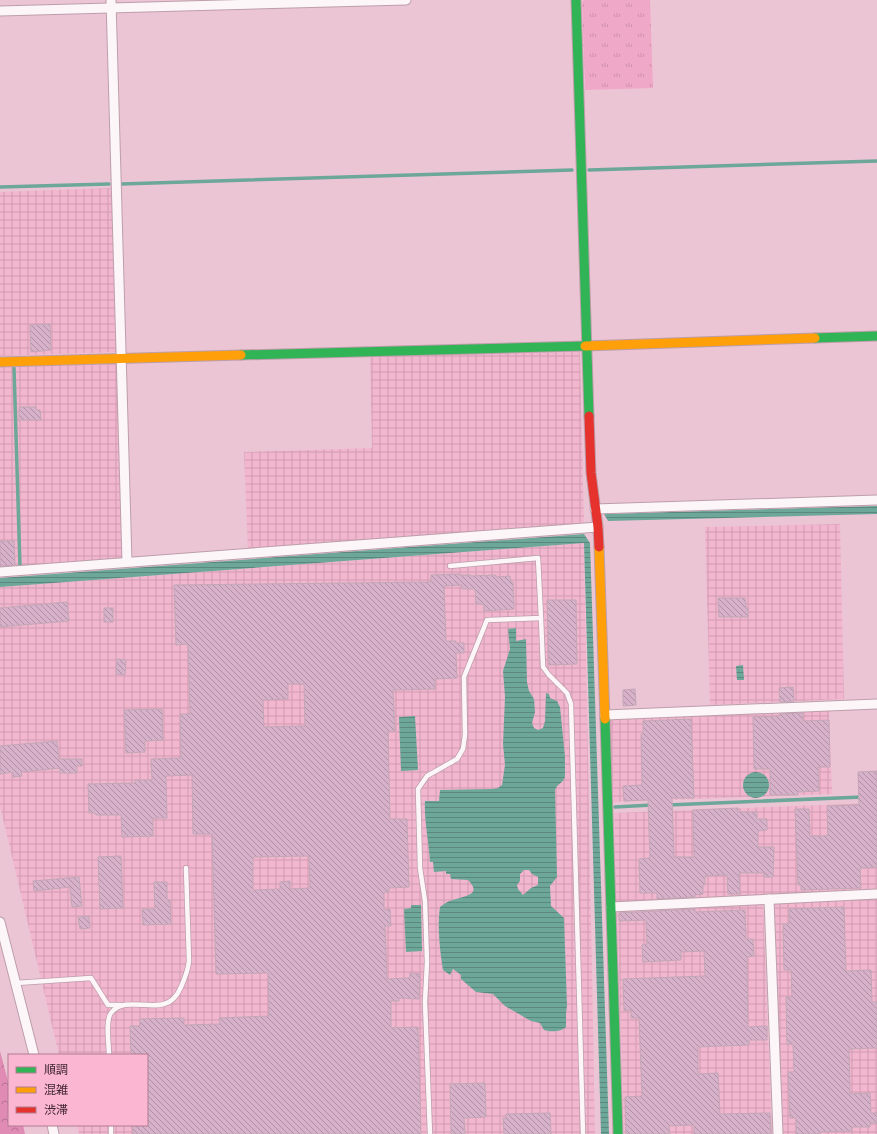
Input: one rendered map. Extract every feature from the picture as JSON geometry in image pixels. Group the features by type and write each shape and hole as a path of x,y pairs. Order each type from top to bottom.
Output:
{"street":[{"path":"0,10 111,4 406,0"},
{"path":"576,0 591,472 598,527 605,714 618,1134"},
{"path":"111,4 127,562"},
{"path":"0,362 587,346 877,336"},
{"path":"596,509 877,500"},
{"path":"0,572 598,527"},
{"path":"605,714 877,704"},
{"path":"611,907 877,894"},
{"path":"769,899 778,1134"},
{"path":"0,922 34,1054"}],"lane":[{"path":"450,566 538,558 543,667 549,675 568,693 571,704 583,1134"},
{"path":"430,1134 425,1002 427,962 426,908 420,868 418,789 427,776 457,759 463,749 465,735 464,677 486,620 541,618"},
{"path":"16,983 92,978 108,1005 164,1004 170,1001 178,992 188,973 189,961 186,868"},
{"path":"109,1054 108,1020 111,1013 124,1004"}],"shaded area":[{"path":"112,188 117,352 0,356 0,192"},
{"path":"580,352 584,524 248,551 244,452 372,448 370,356"},
{"path":"117,364 123,555 120,561 0,569 0,367"},
{"path":"877,506 877,514 608,521 604,514"},
{"path":"840,524 844,699 710,705 705,527"},
{"path":"584,534 590,543 609,1134 601,1134 584,543 0,587 0,578"},
{"path":"584,543 595,1134 79,1134 77,1126 148,1126 148,1054 59,1054 0,806 0,587"},
{"path":"516,628 516,641 526,639 527,682 529,691 534,699 535,712 532,723 534,728 538,730 543,728 545,721 546,693 549,694 550,698 557,701 560,707 565,757 565,777 555,790 557,877 550,886 551,906 564,918 567,1006 566,1027 556,1031 544,1030 540,1023 531,1021 505,1006 493,994 476,992 461,979 461,975 453,969 450,975 443,970 441,955 439,930 440,907 449,901 467,896 473,892 474,889 468,880 451,879 450,874 446,874 446,871 434,872 433,862 430,862 425,816 425,801 439,801 440,790 492,789 498,788 502,785 505,765 503,744 505,697 503,671 510,649 508,629","holes":["524,870 529,870 532,874 538,877 538,885 531,888 523,895 518,889 517,885 520,881 520,874"]},
{"path":"743,665 744,680 737,680 736,666"},
{"path":"829,710 832,794 613,802 610,718"},
{"path":"415,716 418,770 401,771 399,717"},
{"path":"756,772 765,776 769,785 765,794 756,798 747,794 743,785 747,776"},
{"path":"877,803 877,890 616,902 614,813"},
{"path":"877,899 877,1134 782,1134 774,903"},
{"path":"763,904 772,1134 624,1134 617,910"},
{"path":"411,905 421,905 422,951 406,952 404,909 411,908"}],"green space":[{"path":"584,0 650,0 653,88 585,90 582,2"},
{"path":"0,1051 8,1081 8,1126 23,1126 25,1134 0,1134"}],"building":[{"path":"50,324 51,350 31,352 30,325"},
{"path":"19,407 36,407 36,410 40,410 41,420 19,420"},
{"path":"0,541 14,541 15,565 0,566"},
{"path":"459,574 471,576 496,575 496,577 510,576 511,582 513,582 514,609 484,611 484,604 476,604 475,589 462,589 462,585 444,586 446,641 464,643 464,653 456,653 457,678 435,679 435,689 393,690 395,731 388,731 390,819 407,819 409,887 389,888 389,892 384,892 384,910 390,909 391,926 385,926 387,979 410,978 410,973 420,974 419,999 399,998 399,1001 391,1001 391,1028 418,1027 421,1134 133,1134 132,1126 148,1126 148,1054 131,1054 130,1026 140,1026 140,1019 184,1018 184,1025 220,1024 219,1018 269,1016 268,973 216,974 212,834 193,834 192,775 166,776 167,818 153,818 153,836 122,837 121,815 96,815 95,813 89,813 88,784 135,783 135,780 152,780 151,759 181,758 180,714 190,714 188,644 176,645 174,585 431,582 431,575","holes":["288,684 304,684 305,726 264,727 263,700 288,699","309,856 310,888 290,889 290,881 280,882 280,889 253,890 253,857"]},
{"path":"718,598 745,598 746,608 748,608 748,617 719,617"},
{"path":"547,600 576,600 577,664 549,665"},
{"path":"67,602 69,621 0,627 0,608"},
{"path":"104,608 113,608 113,622 104,622"},
{"path":"117,659 126,660 125,675 116,674"},
{"path":"793,687 794,701 780,702 779,688"},
{"path":"635,689 636,705 623,706 623,690"},
{"path":"162,709 163,740 145,741 145,752 126,753 124,710"},
{"path":"803,713 803,721 829,720 830,767 818,767 819,791 798,792 798,795 770,795 770,769 754,769 753,717"},
{"path":"691,719 694,798 672,798 674,857 694,857 693,810 738,808 738,812 757,812 757,819 767,819 767,830 758,831 758,847 774,847 773,877 764,877 764,873 739,873 740,894 728,894 727,875 705,876 703,894 695,895 695,897 657,899 657,893 640,893 639,859 650,858 648,800 624,801 623,786 642,785 641,734 643,734 643,721"},
{"path":"57,741 59,759 82,759 82,766 77,766 77,773 60,773 60,768 21,772 22,776 13,777 13,772 0,774 0,746"},
{"path":"877,771 877,867 860,868 861,888 801,890 801,885 798,885 795,809 809,809 810,836 828,836 827,806 859,805 858,772"},
{"path":"121,856 123,908 100,909 98,857"},
{"path":"79,877 82,906 72,907 70,887 34,891 33,881"},
{"path":"154,882 167,882 167,900 170,900 171,924 143,925 142,909 155,909"},
{"path":"844,907 846,971 871,970 872,1002 877,1002 877,1048 849,1049 850,1094 870,1093 871,1113 877,1113 877,1123 870,1123 870,1127 851,1127 852,1131 819,1132 819,1134 796,1134 796,1118 790,1118 788,1072 794,1072 793,1044 787,1044 786,997 792,997 791,970 784,970 783,924 789,924 789,909"},
{"path":"695,909 695,912 745,910 746,939 753,939 754,956 747,957 748,1027 767,1026 767,1040 749,1040 749,1045 698,1047 698,1074 718,1073 720,1114 770,1113 771,1134 694,1134 694,1125 669,1126 670,1134 626,1134 625,1097 642,1096 639,1018 631,1018 631,1010 624,1011 623,979 705,976 704,951 681,952 681,960 643,962 642,945 647,944 646,920 619,921 619,913"},
{"path":"89,916 90,928 80,929 78,917"},
{"path":"485,1083 486,1117 464,1118 465,1134 451,1134 450,1084"},
{"path":"550,1113 551,1134 504,1134 503,1118 506,1118 506,1114"}],"waterway":[{"path":"589,170 877,161"},
{"path":"121,184 572,170"},
{"path":"0,187 109,184"},
{"path":"14,368 20,567"},
{"path":"668,805 862,797"},
{"path":"615,807 652,805"}],"traffic: fast":[{"path":"576,0 589,416"},
{"path":"815,338 877,336"},
{"path":"241,355 585,346"},
{"path":"605,719 618,1134"}],"traffic: slow":[{"path":"585,346 815,338"},
{"path":"0,362 241,355"},
{"path":"599,547 605,719"}],"traffic: jam":[{"path":"589,416 591,473 599,547"}]}
